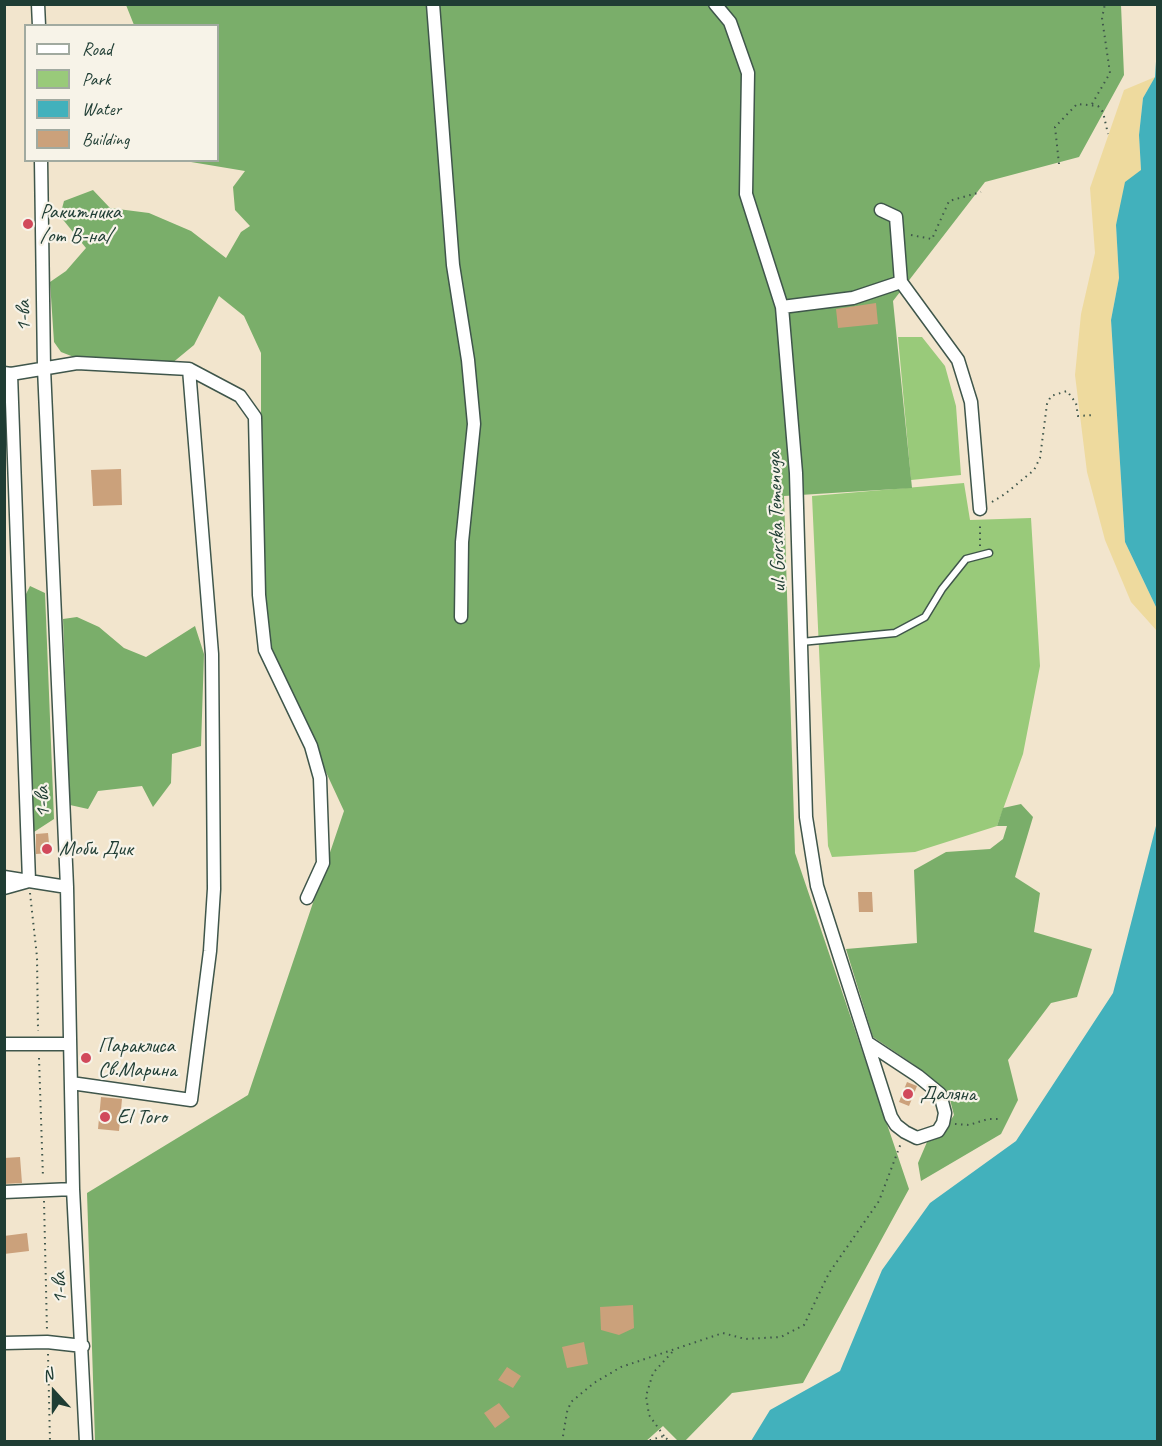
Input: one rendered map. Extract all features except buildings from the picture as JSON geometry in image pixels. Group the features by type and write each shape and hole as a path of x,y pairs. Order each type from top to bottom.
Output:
{"street":[{"path":"38,4 39,24"},
{"path":"433,4 453,265 468,360 474,424 462,542 461,617"},
{"name":"ul. Gorska Temenuga","path":"714,4 730,21 748,73 746,194 782,307 796,473 806,817 815,875 891,1117 905,1132"},
{"name":"1-ва","path":"41,162 44,368 67,887 73,1189 83,1346 86,1442"},
{"path":"881,210 896,217 901,282 958,360 970,402 980,509"},
{"path":"782,307 853,298 901,282"},
{"path":"29,881 8,374 76,363 189,369 240,396 255,417 259,595 265,650 311,746 320,778 322,863 308,898"},
{"path":"71,1083 191,1100 210,951 214,889 212,654 189,369"},
{"path":"4,877 67,887"},
{"path":"4,888 29,881"},
{"path":"868,1043 918,1076 940,1094 944,1104 943,1123 938,1131 917,1138 905,1132"},
{"path":"4,1044 69,1044"},
{"path":"4,1192 73,1189"},
{"path":"4,1343 47,1342 83,1346"}],"lane":[{"path":"801,642 895,633 925,616 942,589 966,560 989,553"}],"path":[{"path":"1092,104 1110,73 1102,18 1105,4"},
{"path":"1059,164 1055,128 1077,104 1098,106 1104,112 1108,134"},
{"path":"897,229 913,236 932,239 949,201 981,192"},
{"path":"1005,494 1034,470 1040,458 1047,404 1051,396 1067,391 1076,403 1078,416 1095,414"},
{"path":"980,509 980,556"},
{"path":"29,881 38,957 50,1442"},
{"path":"943,1123 969,1125 988,1119 1001,1119"},
{"path":"562,1442 571,1402 581,1392 621,1367 723,1334 745,1339 781,1337 804,1324 829,1274 879,1201 905,1132"},
{"path":"670,1442 649,1415 646,1396 653,1373 676,1348"},
{"path":"644,1442 664,1436"}],"green space":[{"path":"126,5 1121,5 1124,75 1079,157 985,182 893,301 912,488 784,496 795,853 909,1189 803,1383 732,1393 685,1441 678,1441 663,1426 645,1442 95,1441 87,1193 248,1095 344,811 268,647 261,538 261,353 244,316 219,296 194,345 171,364 79,359 61,352 54,342 50,282 66,271 86,248 60,216 64,201 93,190 110,208 149,213 191,231 226,258 241,232 250,226 235,210 233,187 245,171 191,162 219,162 219,24 134,24"},
{"path":"898,337 922,337 945,366 956,406 961,475 911,480"},
{"path":"964,483 970,520 1031,518 1040,666 1023,754 997,826 915,852 832,857 828,846 812,496"},
{"path":"30,586 45,593 54,819 34,832 27,826 25,596"},
{"path":"77,617 99,627 124,648 146,657 195,626 204,654 201,746 172,754 171,783 153,807 142,786 98,791 88,809 70,805 63,619"},
{"path":"1021,804 1033,817 1015,877 1040,893 1034,932 1092,949 1077,997 1051,1003 1008,1060 1018,1100 1001,1134 921,1181 918,1163 927,1142 940,1137 954,1115 948,1092 913,1064 873,1037 846,949 917,943 914,870 946,852 990,849 1003,839 1007,826 997,826 1003,808"}],"sand":[{"path":"1155,77 1143,98 1139,135 1141,170 1116,225 1119,278 1111,320 1125,542 1157,609 1157,631 1131,602 1105,540 1087,472 1075,375 1081,314 1095,253 1090,188 1124,90"}],"water":[{"path":"1157,46 1157,609 1125,542 1111,320 1119,278 1116,225 1125,182 1141,170 1139,135 1143,98 1155,77"},
{"path":"1157,822 1157,1441 751,1441 770,1410 840,1371 882,1270 930,1203 1016,1141 1113,993"}],"place":[{"name":"Ракитника /от В-на/","path":"28,224"},
{"name":"Моби Дик","path":"47,849"},
{"name":"Параклиса Св.Марина","path":"86,1058"},
{"name":"Даляна","path":"908,1094"},
{"name":"El Toro","path":"105,1117"}]}
